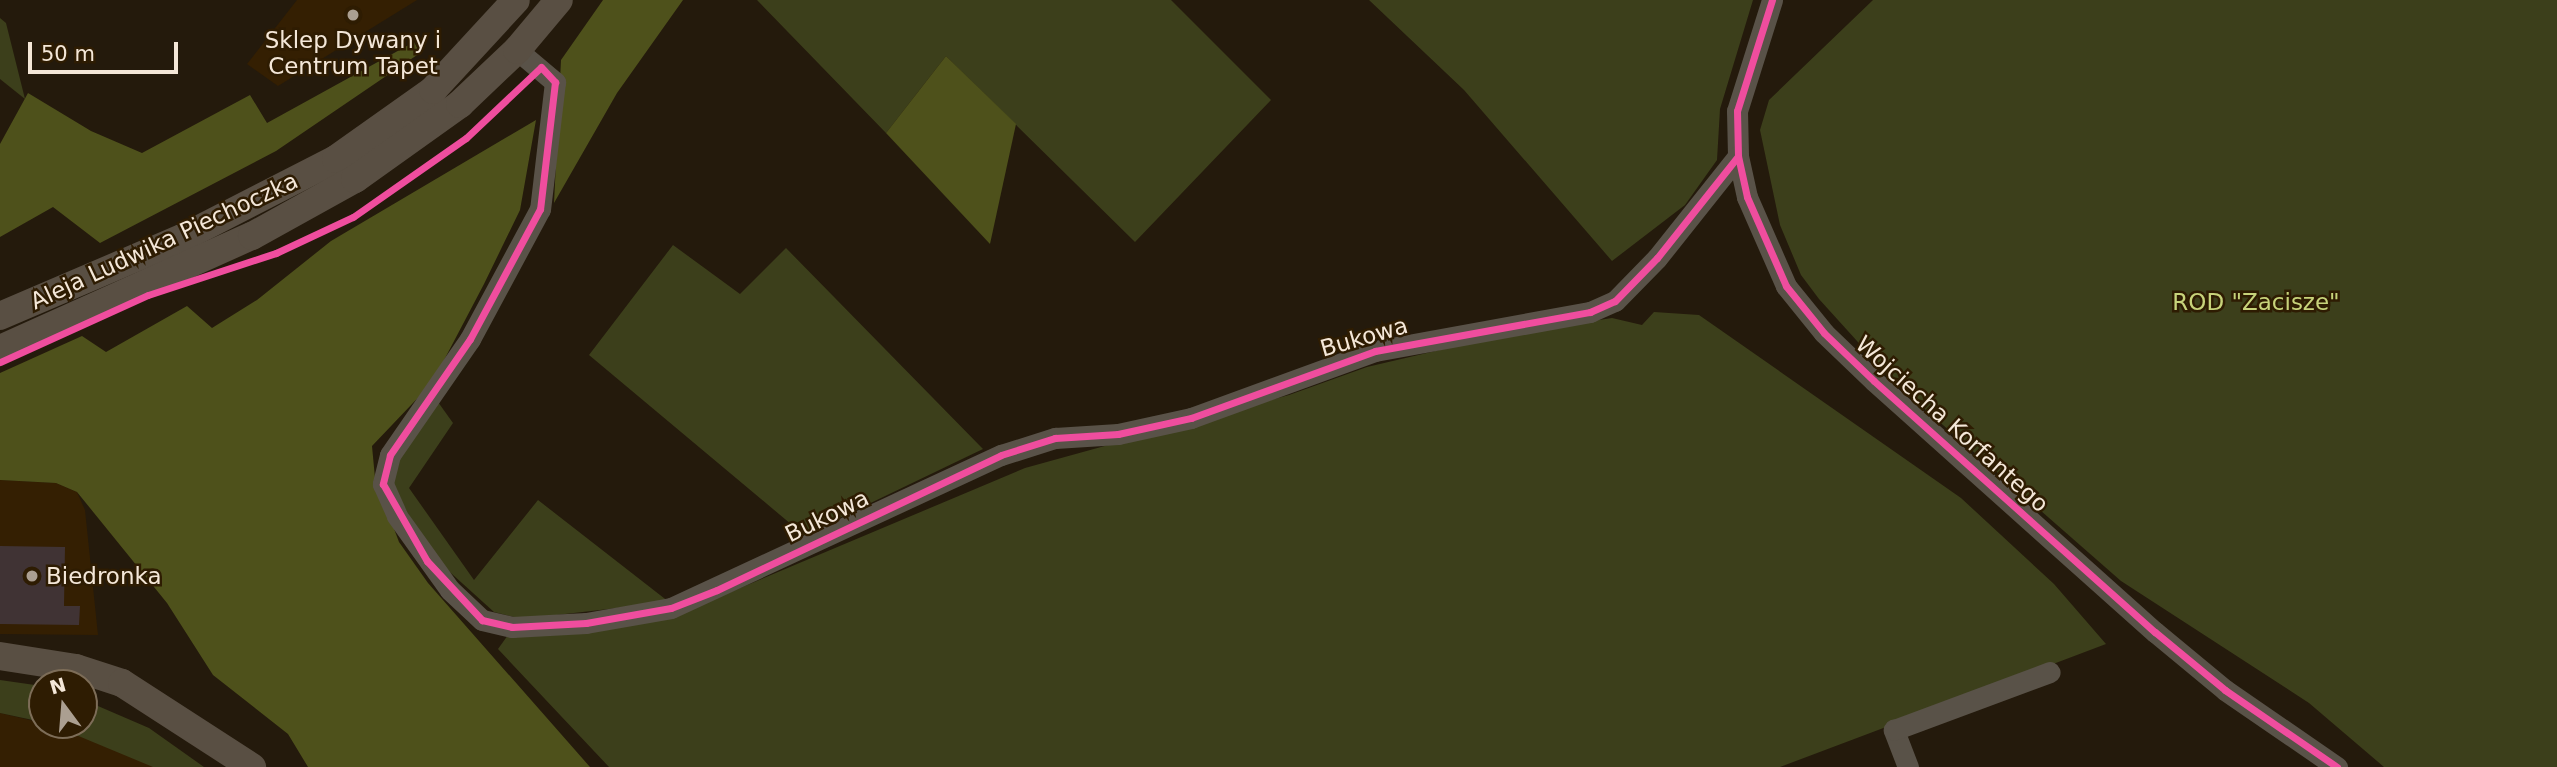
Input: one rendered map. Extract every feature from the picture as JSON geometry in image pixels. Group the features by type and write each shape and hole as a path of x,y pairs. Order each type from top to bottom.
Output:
{"main road":[{"name":"Aleja Ludwika Piechoczka","path":"0,316 271,195 336,159 433,90 516,0"},
{"name":"Aleja Ludwika Piechoczka","path":"0,349 252,236 355,179 428,131 517,50 559,0"},
{"path":"0,656 75,668 122,683 252,767"}],"street":[{"name":"Wojciecha Korfantego","path":"1772,0 1737,111 1738,156 1763,240 1786,286 1824,333 2155,632 2225,690 2337,767"},
{"name":"Bukowa","path":"517,50 555,82 540,209 470,340 390,455 383,484 403,525 450,590 482,620 512,628 586,623 671,608 1001,455 1055,438 1118,434 1191,418 1376,351 1590,312 1615,301 1657,258 1738,156"},
{"path":"1908,767 1894,730 2050,672"}],"shaded area":[{"path":"297,0 417,0 278,86 247,64"},
{"path":"0,480 56,483 77,492 85,510 98,635 0,634"},
{"path":"0,713 28,720 28,739 92,739 155,767 0,767"}],"green space":[{"path":"603,0 683,0 617,93 554,203 561,60"},
{"path":"757,0 1171,0 1271,100 1135,242 946,56 886,133"},
{"path":"1369,0 1753,0 1720,109 1717,160 1685,205 1612,261 1464,90"},
{"name":"ROD \"Zacisze\"","path":"1873,0 2557,0 2557,767 2384,767 2309,703 2121,581 1895,383 1819,299 1801,275 1780,225 1760,130 1769,100"},
{"path":"0,18 6,23 25,99 0,79"},
{"path":"414,42 420,53 276,151 100,243 53,207 0,237 0,144 28,93 91,131 142,153 250,95 267,123"},
{"path":"946,56 1016,124 990,244 886,133"},
{"path":"536,120 520,210 484,284 432,383 372,446 375,478 399,542 428,583 590,767 308,767 288,734 213,675 167,603 77,492 56,483 0,480 0,373 82,336 106,352 187,306 212,328 257,300 331,241"},
{"path":"673,245 740,294 786,248 983,449 804,535 589,355"},
{"path":"1654,312 1699,315 1961,498 2054,584 2106,644 1780,767 609,767 498,649 508,635 669,618 1025,468 1289,395 1367,367 1508,334 1612,318 1642,325"},
{"path":"438,402 453,423 409,488 474,580 538,500 669,602 522,619 494,612 431,555 391,483 394,459"},
{"path":"0,680 28,684 28,719 0,713"},
{"path":"98,706 149,728 204,767 153,767 86,739 98,739"}],"building":[{"name":"Biedronka","path":"0,546 65,547 64,606 80,606 79,625 0,624"}],"cycle path":[{"path":"1772,0 1737,111 1738,156 1747,197 1786,286 1824,333 1874,381 2155,632 2225,690 2337,767"},
{"path":"0,362 148,295 276,253 353,217 466,138 541,67 555,82 540,209 470,339 390,455 383,484 427,561 482,620 512,627 586,623 671,608 717,590 1001,455 1055,438 1118,434 1191,418 1375,351 1590,312 1615,301 1657,258 1738,156"}],"place":[{"name":"Sklep Dywany i Centrum Tapet","path":"353,15"},
{"name":"Biedronka","path":"32,576"}]}
